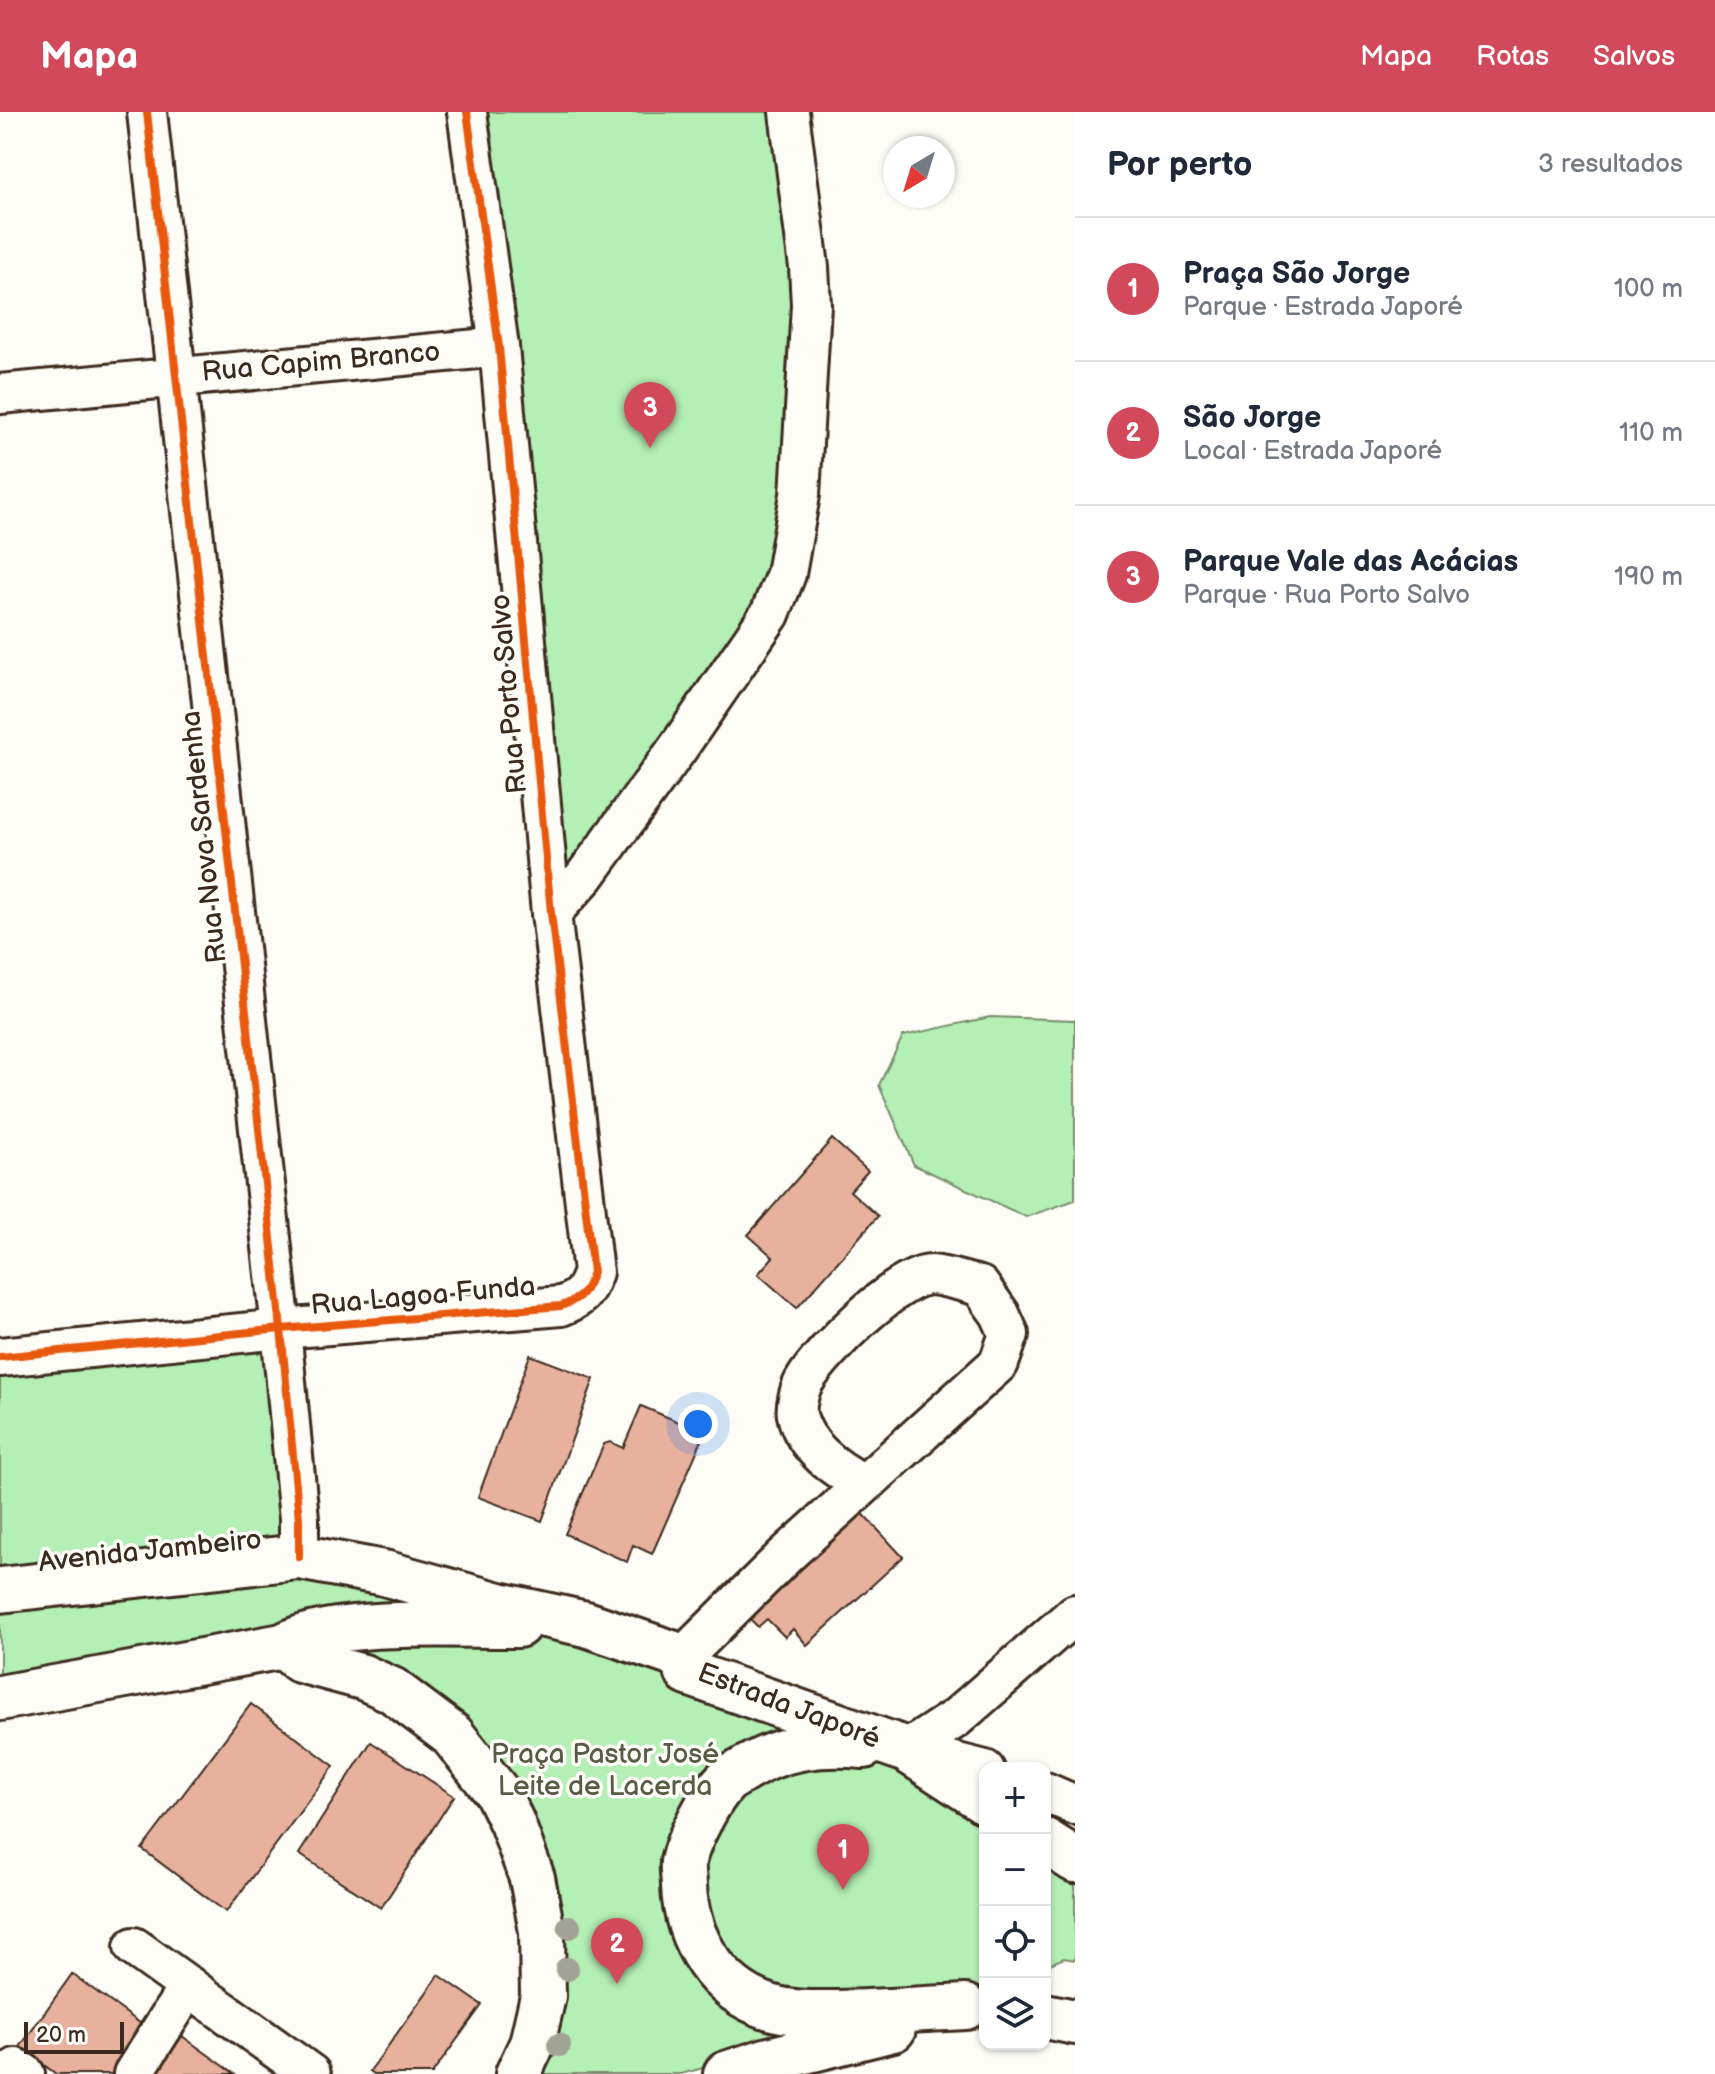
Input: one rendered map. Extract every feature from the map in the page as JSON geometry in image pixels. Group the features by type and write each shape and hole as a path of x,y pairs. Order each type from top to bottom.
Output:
{"main road":[{"name":"Avenida Jambeiro","path":"0,1590 299,1557 384,1573 499,1605 586,1624"},
{"name":"Estrada Japoré","path":"586,1624 683,1657 688,1673 907,1750 979,1797"},
{"path":"0,1698 283,1646 297,1638 323,1631 586,1624"},
{"path":"283,1646 300,1660 363,1677 392,1690 452,1735 497,1792 532,1878 542,1931 543,1996 532,2044 518,2074"},
{"path":"907,1750 821,1743 760,1761 727,1781 702,1815 683,1862 685,1901 696,1939 717,1975 741,1995 772,2008 807,2013 863,2013 975,2007"},
{"path":"1051,1845 1075,1860"},
{"path":"1051,2005 1075,2002"},
{"path":"726,2074 975,2007"},
{"path":"1051,2017 1075,2022"}],"street":[{"name":"Rua Nova Sardenha","path":"147,112 281,1329 299,1519 299,1557"},
{"name":"Rua Porto Salvo","path":"467,112 499,347 551,913 593,1272"},
{"path":"551,913 585,876 694,724 770,614 786,574 800,495 811,305 789,112"},
{"name":"Rua Capim Branco","path":"0,394 499,347"},
{"name":"Rua Lagoa Funda","path":"0,1357 281,1329 561,1306 579,1300 587,1291 593,1272"},
{"path":"683,1657 786,1555 999,1363 1009,1334 1000,1314 980,1286 930,1275 895,1289 855,1323 804,1381 796,1414 810,1443 837,1470 864,1484"},
{"path":"907,1750 956,1718 1075,1614"},
{"name":"Estrada Japoré","path":"907,1750 979,1768"},
{"path":"1051,1795 1075,1805"},
{"path":"134,1947 308,2073"},
{"path":"133,2074 189,1986"}],"green space":[{"path":"462,112 784,112 807,302 788,594 560,922"},
{"path":"990,1017 1075,1020 1075,1200 1026,1217 914,1165 879,1085 903,1036"},
{"name":"Praça Pastor José Leite de Lacerda","path":"278,1328 299,1577 587,1633 890,1760 979,1821 979,1993 954,2003 681,2074 503,2074 530,2004 520,1867 457,1751 352,1652 0,1700 0,1357"},
{"path":"1051,1870 1075,1885 1075,1960 1064,1958 1051,1963"}],"building":[{"path":"832,1139 868,1171 850,1191 878,1216 797,1308 758,1274 773,1257 748,1235"},
{"path":"530,1355 594,1379 542,1521 478,1497"},
{"path":"641,1406 705,1433 652,1554 633,1545 627,1562 565,1534 604,1444 610,1442 623,1448"},
{"path":"854,1504 903,1557 807,1645 793,1629 785,1637 767,1619 758,1627 740,1609"},
{"path":"251,1704 334,1766 226,1912 142,1849"},
{"path":"371,1742 454,1796 381,1908 299,1854"},
{"path":"72,1974 155,2034 126,2074 56,2074 20,2047"},
{"path":"439,1975 482,2005 432,2074 374,2074 370,2071"},
{"path":"182,2036 235,2074 155,2074"}],"cycle path":[{"path":"147,112 281,1329 299,1519 299,1557"},
{"path":"0,1357 281,1329 561,1306 573,1301 585,1290 593,1272 551,913 499,347 467,112"}],"place":[{"name":"Parque Vale das Acácias","path":"650,448"},
{"name":"Praça São Jorge","path":"843,1890"},
{"name":"São Jorge","path":"617,1984"}]}
